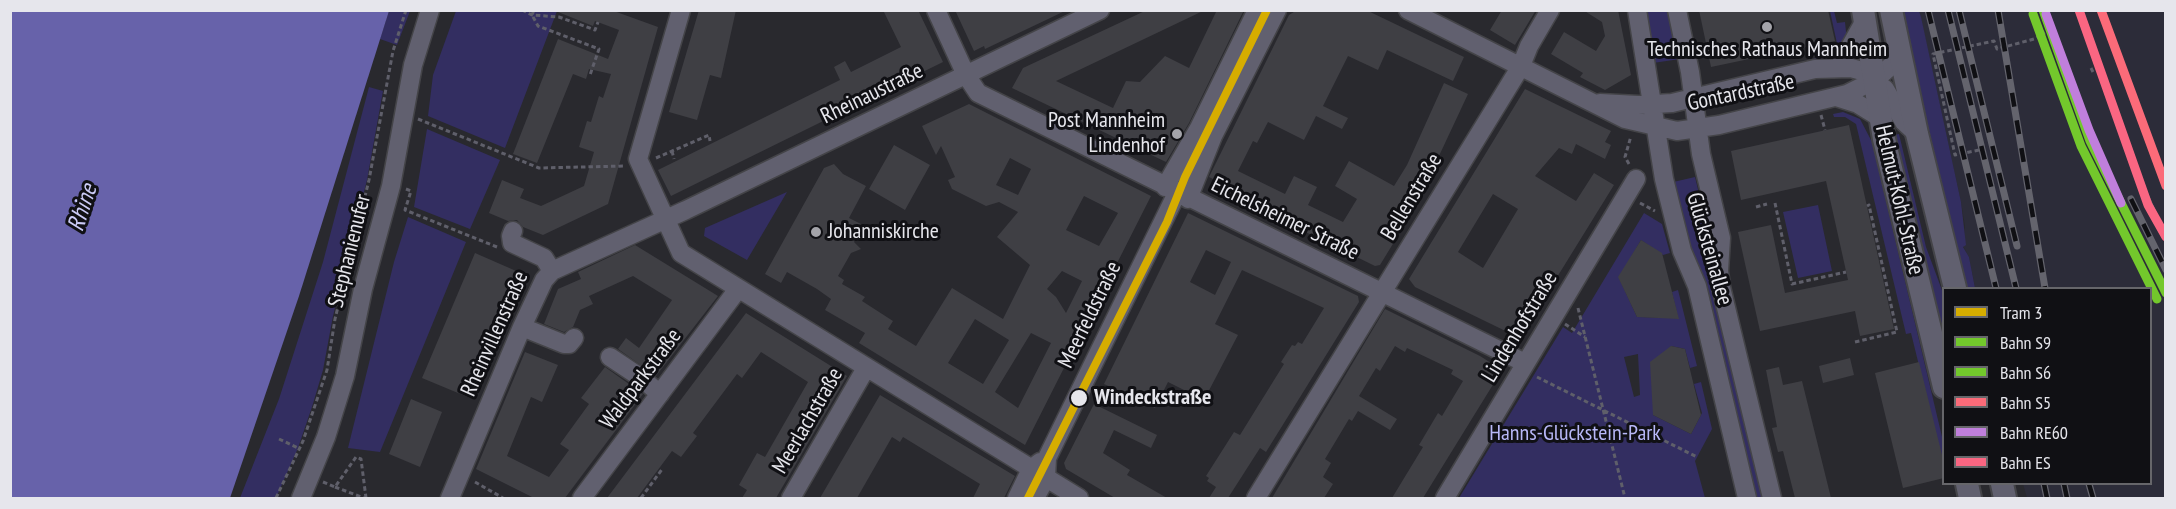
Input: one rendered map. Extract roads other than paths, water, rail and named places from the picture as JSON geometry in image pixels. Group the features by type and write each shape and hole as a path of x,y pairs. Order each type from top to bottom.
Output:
{"main road":[{"name":"Helmut-Kohl-Straße","path":"1891,10 1917,135 1955,287"},
{"name":"Helmut-Kohl-Straße","path":"1864,15 1879,117 1942,379"}],"street":[{"name":"Stephanienufer","path":"301,498 311,476 345,376 363,289 391,186 413,65 430,10"},
{"path":"681,10 639,153 639,165 681,253 1079,498"},
{"name":"Eichelsheimer Straße","path":"936,10 966,75 978,93 1382,293 1523,366"},
{"name":"Rheinaustraße","path":"664,219 1100,10"},
{"name":"Meerfeldstraße","path":"1177,193 1199,128 1257,10"},
{"name":"Meerfeldstraße","path":"1017,498 1038,474 1047,458 1177,193 1214,136 1277,10"},
{"name":"Gontardstraße","path":"1408,10 1635,123 1657,128 1697,130 1836,97 1875,80 1901,57"},
{"name":"Bellenstraße","path":"1256,498 1521,66 1529,46 1550,10"},
{"name":"Glücksteinallee","path":"1638,10 1661,163 1682,251 1696,285 1747,498"},
{"name":"Glücksteinallee","path":"1677,10 1697,130 1721,238 1719,271 1721,287 1772,498"},
{"path":"1864,15 1839,67 1862,71 1875,80 1892,98 1904,122 1917,135"},
{"name":"Gontardstraße","path":"1589,101 1623,105 1693,99 1790,75 1839,67"},
{"path":"1836,97 1858,104 1879,117"},
{"name":"Lindenhofstraße","path":"1444,498 1632,188"},
{"name":"Rheinvillenstraße","path":"450,498 544,280 552,271 664,219"},
{"path":"513,231 512,243 544,258 552,271"},
{"name":"Waldparkstraße","path":"582,498 738,289"},
{"path":"522,327 564,344 569,344 574,338"},
{"path":"610,357 660,394"},
{"name":"Meerlachstraße","path":"791,498 866,368"},
{"name":"Meerfeldstraße","path":"1035,498 1038,474"}],"water":[{"name":"Rhine","path":"10,11 389,11 299,296 230,498 11,498"}],"railway":[{"path":"1928,10 1996,287"},
{"path":"1948,10 2016,287"},
{"path":"1959,10 2017,246"},
{"path":"1998,10 2045,287"},
{"path":"2145,195 2155,217"},
{"path":"2131,199 2166,270"},
{"path":"2044,485 2047,498"},
{"path":"2064,485 2067,498"},
{"path":"2089,485 2093,498"}],"tram line":[{"name":"3","path":"1028,498 1167,222 1185,177 1267,10"}],"rail line":[{"name":"S9","path":"2043,10 2090,141 2166,293"},
{"name":"ES","path":"2079,10 2148,205 2166,237"},
{"name":"S5","path":"2101,10 2166,186"},
{"name":"S6","path":"2033,14 2081,146 2151,287"},
{"name":"RE60","path":"2046,14 2089,130 2121,203"},
{"name":"S6","path":"2152,289 2157,299"}],"place":[{"name":"Technisches Rathaus Mannheim","path":"1767,27"},
{"name":"Post Mannheim Lindenhof","path":"1177,134"},
{"name":"Johanniskirche","path":"816,232"},
{"name":"Windeckstraße","path":"1079,398"}],"park label":[{"name":"Hanns-Glückstein-Park","path":"1575,434"}]}
